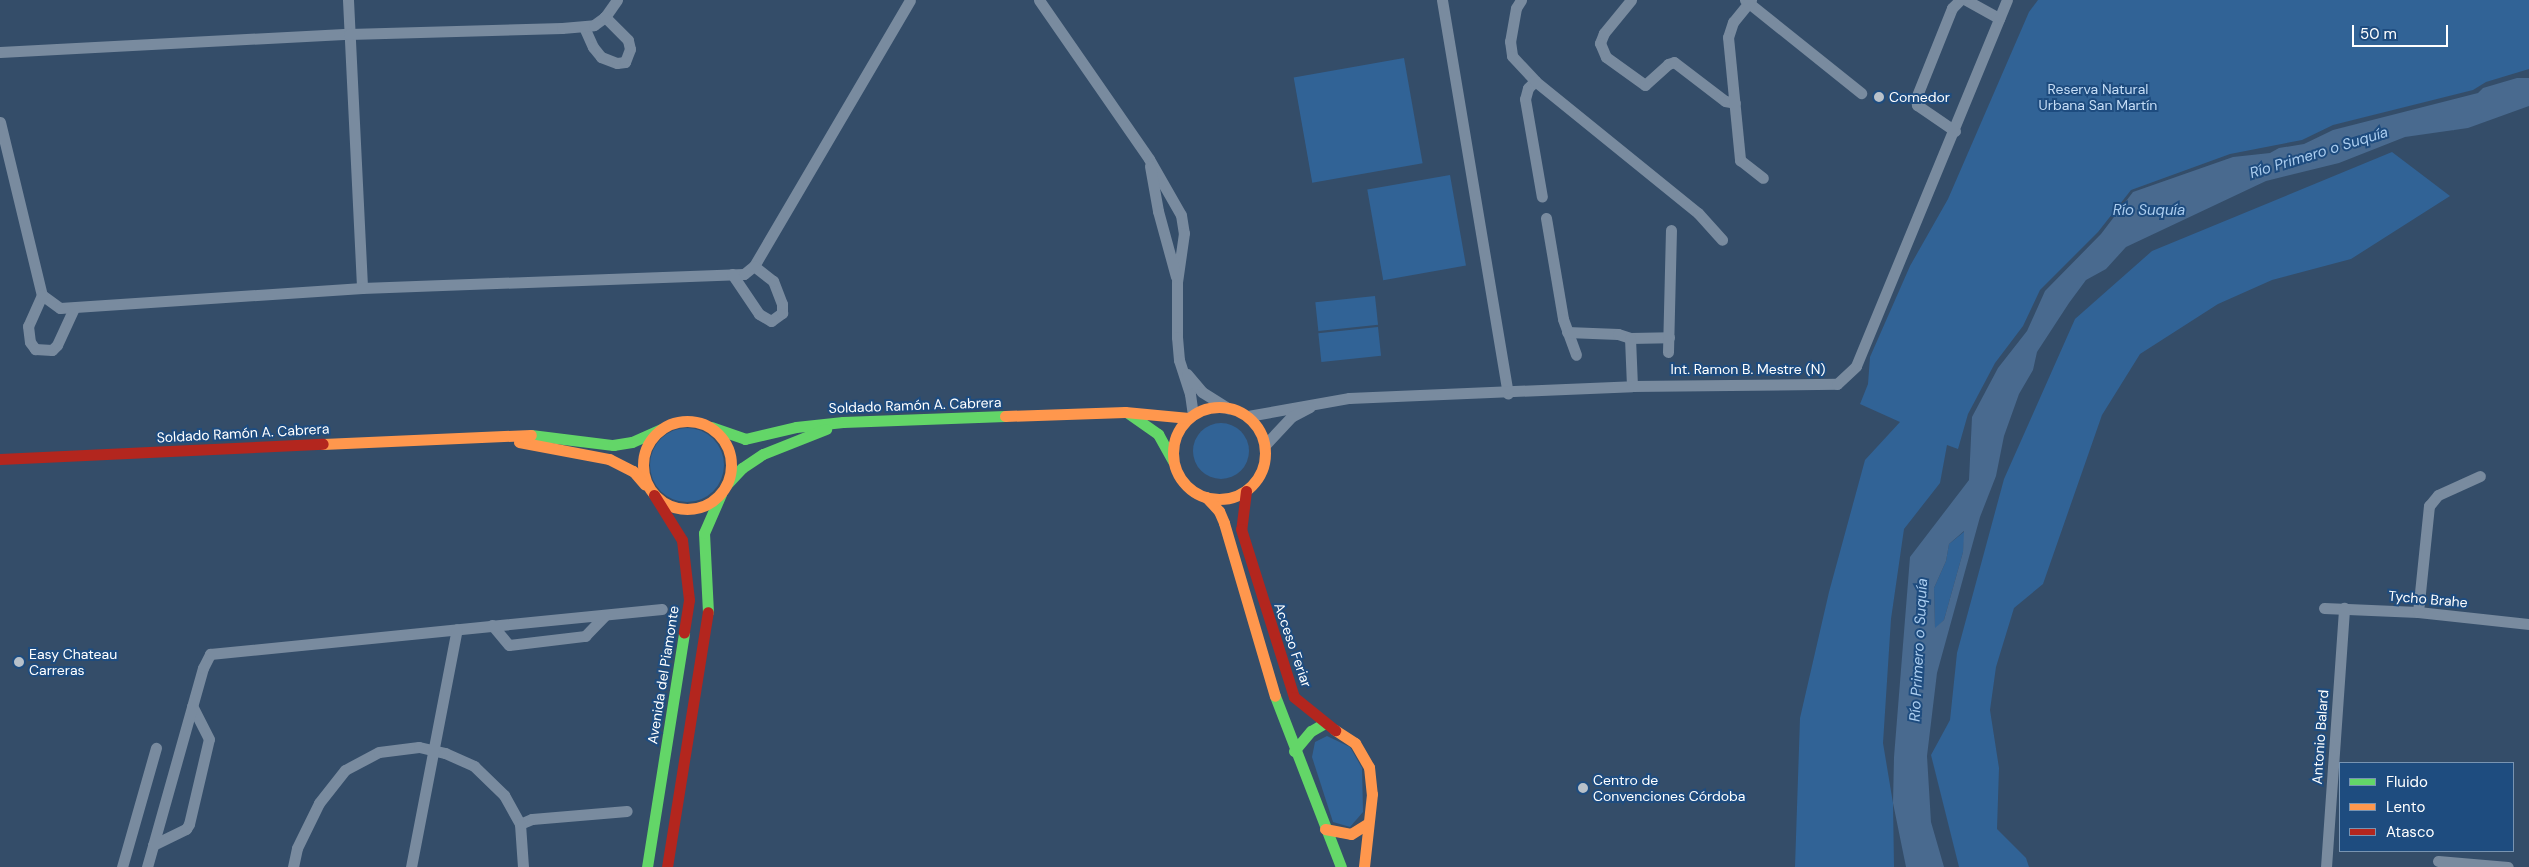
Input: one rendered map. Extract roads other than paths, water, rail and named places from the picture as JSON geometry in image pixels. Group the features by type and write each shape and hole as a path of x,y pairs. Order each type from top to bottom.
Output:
{"main road":[{"path":"1125,412 1140,419 1158,434 1178,473 1195,492 1206,497 1220,499 1246,490 1262,470 1265,445 1262,434 1248,416 1228,408 1212,407 1191,416 1174,444 1178,473"},
{"name":"Soldado Ramón A. Cabrera","path":"710,427 745,439 803,426 843,422 1125,412 1191,416"},
{"path":"488,437 558,435 613,445 632,442 680,421 696,422 710,427 719,434 730,453 730,475 704,532 708,618 667,867"},
{"path":"488,437 609,459 632,471 652,492 672,507 682,509 704,506 724,489 742,468 763,454 843,422"},
{"path":"652,492 643,474 643,457 649,441 661,428"},
{"name":"Soldado Ramón A. Cabrera","path":"0,459 488,437"},
{"name":"Acceso Feriar","path":"1246,490 1240,519 1241,529 1282,667 1301,706 1347,735 1366,758 1372,785 1364,867"},
{"name":"Avenida del Piamonte","path":"647,867 689,600 682,540 670,516 652,492"},
{"path":"1206,497 1219,511 1224,523 1294,751 1341,867"},
{"path":"1294,751 1311,731 1326,723"},
{"path":"1326,829 1351,834 1367,824"}],"street":[{"path":"348,0 362,288"},
{"path":"0,52 349,34 584,26 594,25 605,17 616,0"},
{"path":"0,122 42,295 56,307 74,308 362,288 744,274 754,266 910,0"},
{"path":"1039,0 1149,159 1181,215 1184,233 1178,282 1179,360 1190,394 1191,416"},
{"path":"1442,0 1508,392"},
{"path":"1521,0 1512,24 1512,56 1535,80 1698,213 1722,240"},
{"path":"1631,0 1604,33 1600,43 1606,57 1645,85 1668,64 1674,62 1725,101 1735,103"},
{"path":"1955,131 1917,105 1916,98 1952,8 1960,0"},
{"path":"1966,0 1998,18"},
{"name":"Int. Ramon B. Mestre (N)","path":"1248,416 1328,401 1632,386 1838,384 1856,366 1955,131 1998,18 2007,0"},
{"path":"1763,178 1740,160 1735,103 1730,28 1748,1 1861,93"},
{"path":"584,26 593,47 601,57 617,63 625,62 630,48 628,40 605,17"},
{"path":"1535,80 1528,88 1525,99 1542,197"},
{"path":"1149,159 1158,211 1178,282"},
{"path":"1546,218 1567,332 1576,355"},
{"path":"1668,352 1671,230"},
{"path":"732,274 759,314 770,321 782,313 782,304 773,281 754,266"},
{"path":"42,295 28,326 30,342 35,349 52,350 57,344 74,308"},
{"path":"1567,332 1618,334 1630,338 1669,337"},
{"path":"1630,338 1632,386"},
{"path":"1179,360 1202,392 1228,408"},
{"name":"Int. Ramon B. Mestre (N)","path":"1265,445 1291,417 1328,401"},
{"path":"2418,612 2429,506 2438,495 2480,476"},
{"name":"Tycho Brahe","path":"2324,608 2418,612 2529,624"},
{"name":"Antonio Balard","path":"2326,867 2344,608"},
{"path":"147,867 206,659 217,651 662,610"},
{"path":"492,625 509,645 585,636 605,615"},
{"path":"411,867 457,629"},
{"path":"153,845 186,829 189,824 210,739 192,706"},
{"path":"293,867 297,848 319,803 345,770 379,752 419,747 456,757 489,778 504,795 520,824 523,867"},
{"path":"122,867 156,748"},
{"path":"520,824 532,819 627,811"},
{"path":"2438,861 2508,867"}],"water":[{"name":"Río Suquía","path":"2517,78 2529,78 2529,106 2468,128 2405,137 2339,163 2266,181 2126,247 2106,269 2086,280 2037,352 2033,370 2019,394 2004,436 1996,476 1980,517 1937,673 1927,756 1931,822 1944,867 1906,867 1893,803 1894,757 1910,557 1969,480 1972,417 1998,368 2027,331 2045,291 2101,234 2133,192 2233,157 2270,153 2279,148 2304,144 2333,130 2478,93 2483,88","holes":["1964,531 1963,552 1944,620 1935,628 1934,588 1946,561 1949,544"]}],"place":[{"name":"Comedor","path":"1879,97"},
{"name":"Easy Chateau Carreras","path":"19,662"},
{"name":"Centro de Convenciones Córdoba","path":"1583,788"}],"park label":[{"name":"Reserva Natural Urbana San Martín","path":"2098,98"}],"water label":[{"name":"Río Primero o Suquía","path":"2319,153"},
{"name":"Río Primero o Suquía","path":"1919,650"}]}
